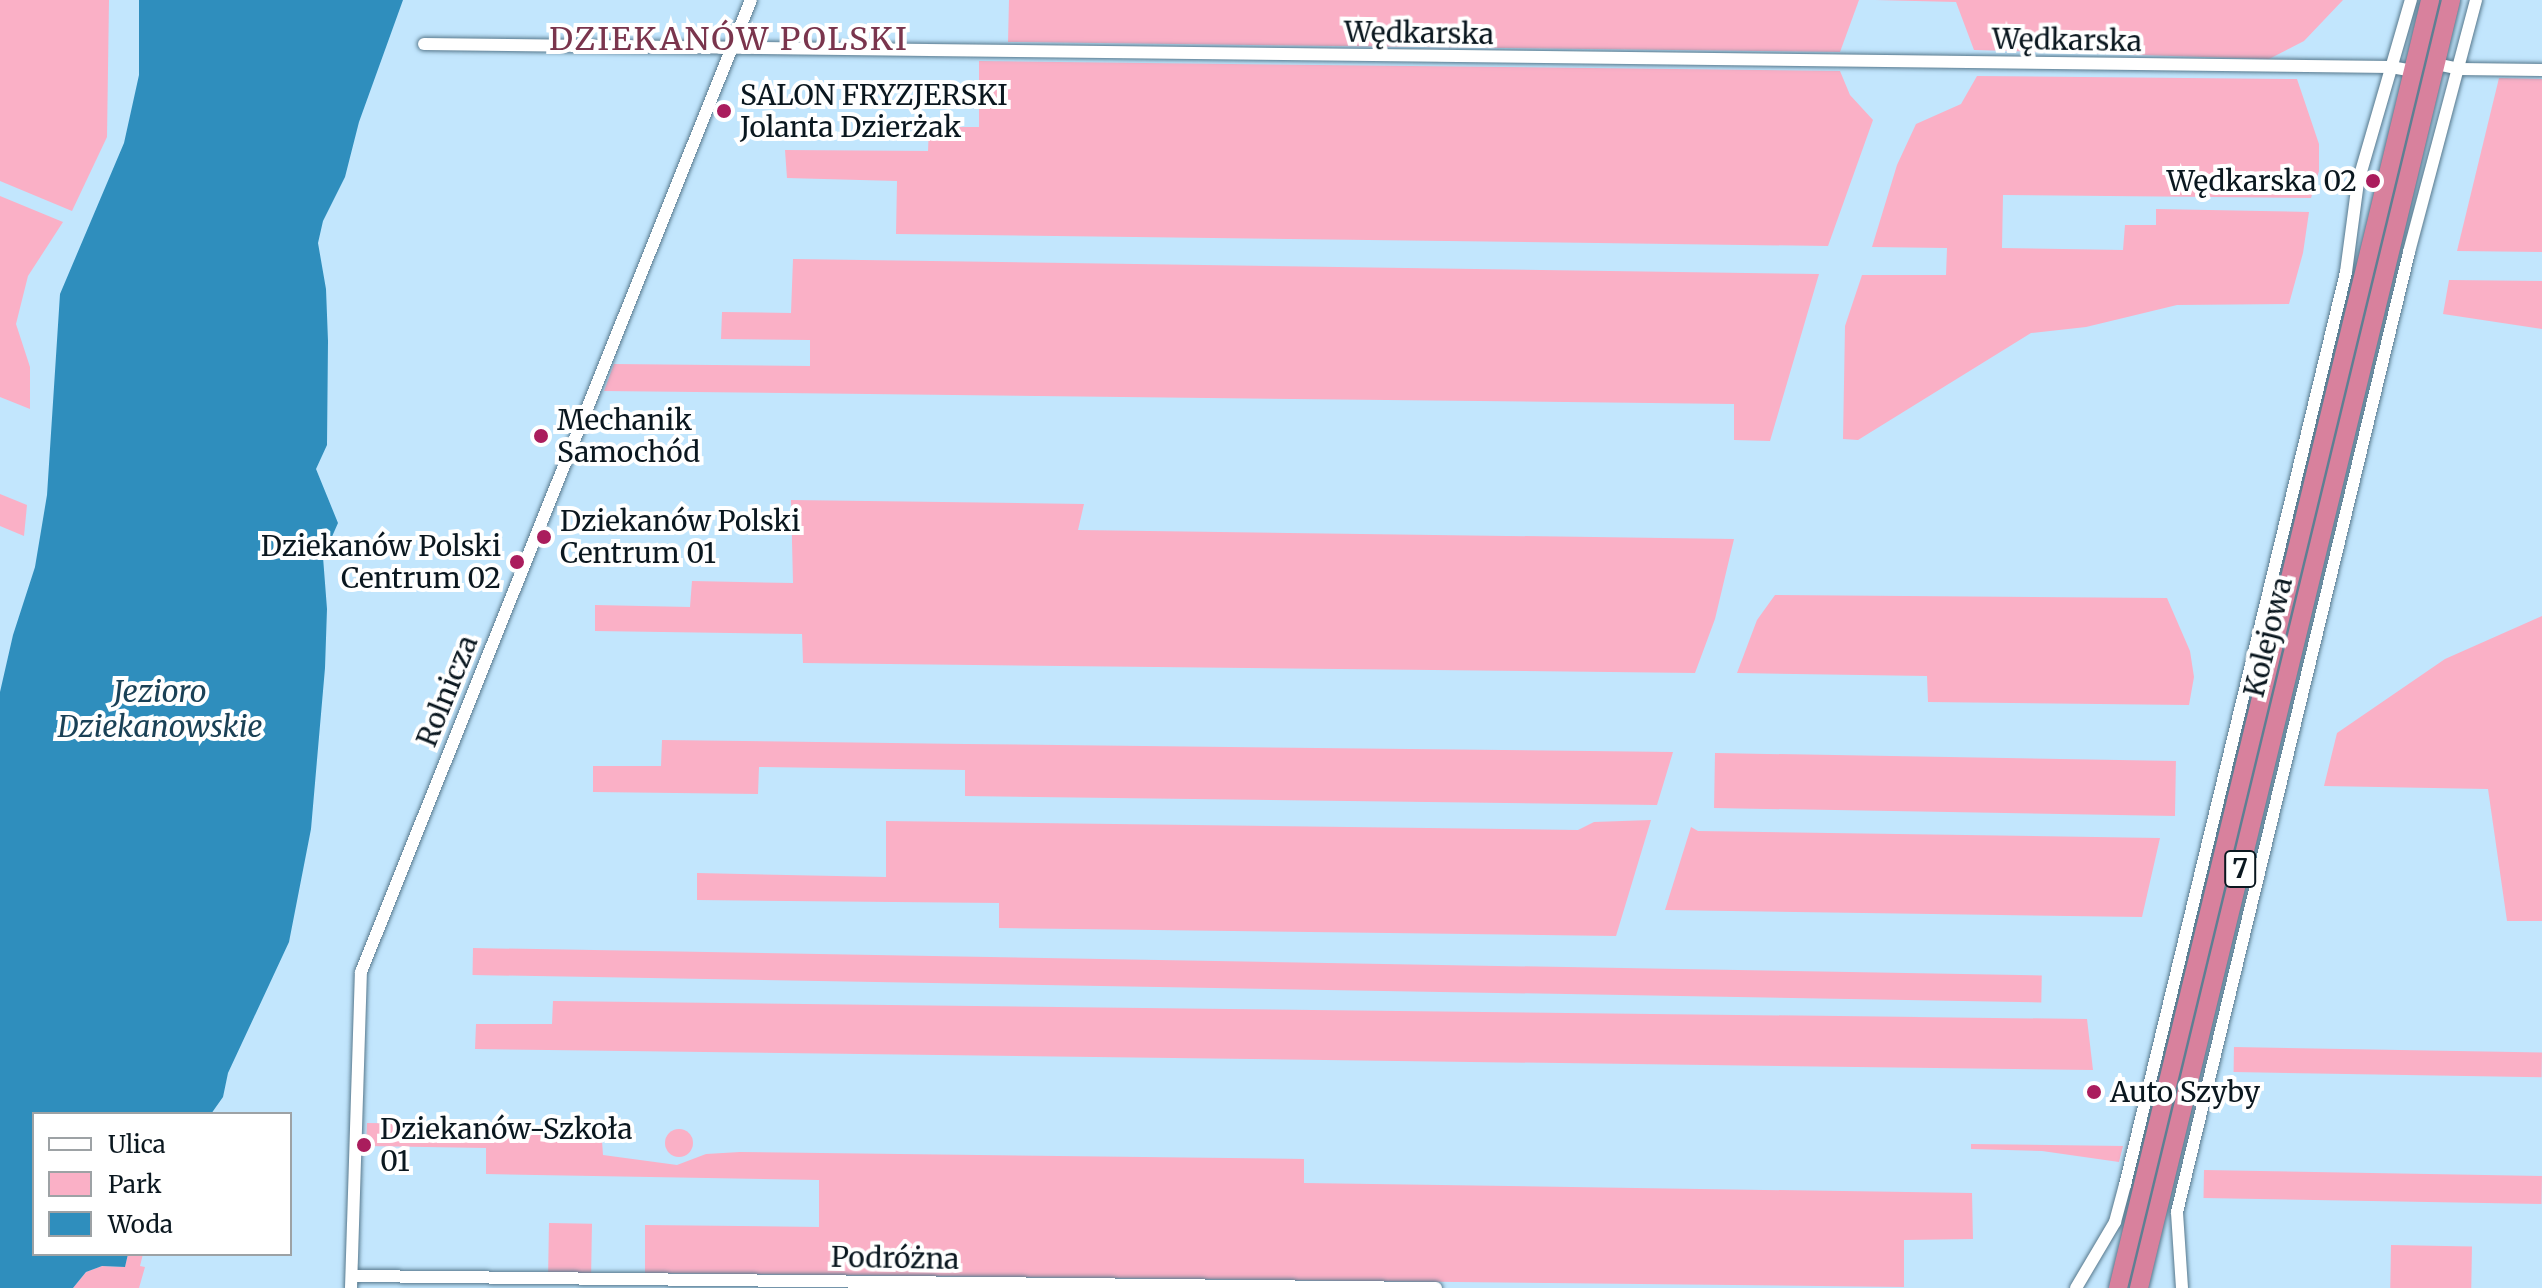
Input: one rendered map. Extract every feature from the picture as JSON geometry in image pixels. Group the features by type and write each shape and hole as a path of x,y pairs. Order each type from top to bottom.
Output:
{"highway":[{"name":"Kolejowa","path":"2118,1288 2430,0"},
{"name":"Kolejowa","path":"2139,1288 2451,0"}],"street":[{"name":"Rolnicza","path":"353,1282 361,972 751,0"},
{"path":"2076,1288 2111,1230 2125,1185 2346,272 2358,182 2411,0"},
{"path":"2182,1288 2177,1212 2409,252 2476,0"},
{"name":"Wędkarska","path":"424,44 2391,67 2413,71"},
{"path":"2436,64 2459,69 2542,70"},
{"name":"Podróżna","path":"353,1282 1436,1288"}],"green space":[{"path":"0,0 109,0 107,137 72,211 0,181"},
{"path":"1009,0 1859,0 1840,52 1008,42"},
{"path":"1875,0 2343,0 2304,41 2269,59 1974,50 1956,2"},
{"path":"979,61 1840,71 1850,95 1873,120 1828,246 896,234 897,181 787,178 785,150 928,151 929,127 979,127"},
{"path":"1977,76 2297,79 2319,144 2319,171 2311,198 2003,195 2002,248 2123,250 2125,225 2156,225 2156,209 2309,212 2303,253 2289,304 2177,305 2086,327 2031,333 1858,440 1843,439 1845,326 1862,275 1946,275 1947,248 1872,247 1897,165 1916,124 1961,104"},
{"path":"2499,78 2542,79 2542,252 2457,251"},
{"path":"0,196 63,222 28,276 16,324 30,367 30,409 0,397"},
{"path":"793,259 1819,274 1770,441 1734,440 1734,404 604,391 614,364 810,366 810,340 721,339 722,312 791,313"},
{"path":"2449,280 2542,281 2542,329 2443,314"},
{"path":"0,494 27,505 24,536 0,526"},
{"path":"791,500 1084,504 1078,530 1734,539 1715,619 1695,673 803,663 802,634 595,631 595,605 690,607 692,581 793,583"},
{"path":"1775,595 2167,598 2190,651 2194,677 2189,705 1928,702 1927,676 1737,673 1757,620"},
{"path":"2542,616 2542,921 2507,921 2488,789 2324,786 2337,733 2445,659"},
{"path":"662,740 1673,752 1657,805 965,796 965,770 759,767 758,794 593,792 593,766 661,766"},
{"path":"1715,753 2176,761 2175,816 1714,808"},
{"path":"1651,820 1616,936 999,928 999,903 697,900 697,873 886,877 886,821 1578,830 1594,822"},
{"path":"1691,827 1698,831 2160,838 2142,917 1665,910"},
{"path":"473,948 2042,975 2041,1002 473,975"},
{"path":"553,1001 2087,1019 2093,1070 475,1049 476,1024 552,1024"},
{"path":"2234,1047 2542,1052 2542,1077 2234,1072"},
{"path":"367,1123 601,1126 603,1155 677,1165 706,1154 740,1152 1304,1159 1304,1183 1972,1193 1973,1239 1904,1240 1904,1287 645,1273 645,1225 819,1227 819,1180 486,1174 486,1148 366,1146"},
{"path":"679,1129 689,1133 693,1143 689,1153 679,1157 669,1153 665,1143 669,1133"},
{"path":"1971,1144 2123,1146 2119,1162 2042,1151 1971,1149"},
{"path":"2204,1170 2542,1176 2541,1204 2204,1198"},
{"path":"549,1223 592,1224 591,1274 548,1273"},
{"path":"2391,1245 2472,1246 2471,1288 2390,1288"},
{"path":"128,1256 142,1256 140,1266 145,1267 139,1288 73,1288 86,1272 102,1266 125,1267"}],"water":[{"name":"Jezioro Dziekanowskie","path":"139,0 403,0 359,122 345,177 323,221 318,243 326,289 328,341 327,445 316,469 338,523 323,557 327,609 325,668 311,829 289,942 228,1073 223,1097 212,1112 32,1112 32,1256 128,1256 125,1267 102,1266 86,1272 73,1288 0,1288 0,692 13,635 35,567 47,495 60,294 124,143 139,75"}],"place":[{"name":"SALON FRYZJERSKI Jolanta Dzierżak","path":"724,111"},
{"name":"Wędkarska 02","path":"2373,181"},
{"name":"Mechanik Samochód","path":"541,436"},
{"name":"Dziekanów Polski Centrum 01","path":"544,537"},
{"name":"Dziekanów Polski Centrum 02","path":"517,562"},
{"name":"Auto Szyby","path":"2094,1092"},
{"name":"Dziekanów-Szkoła 01","path":"364,1145"}],"district":[{"name":"DZIEKANÓW POLSKI","path":"729,39"}]}
